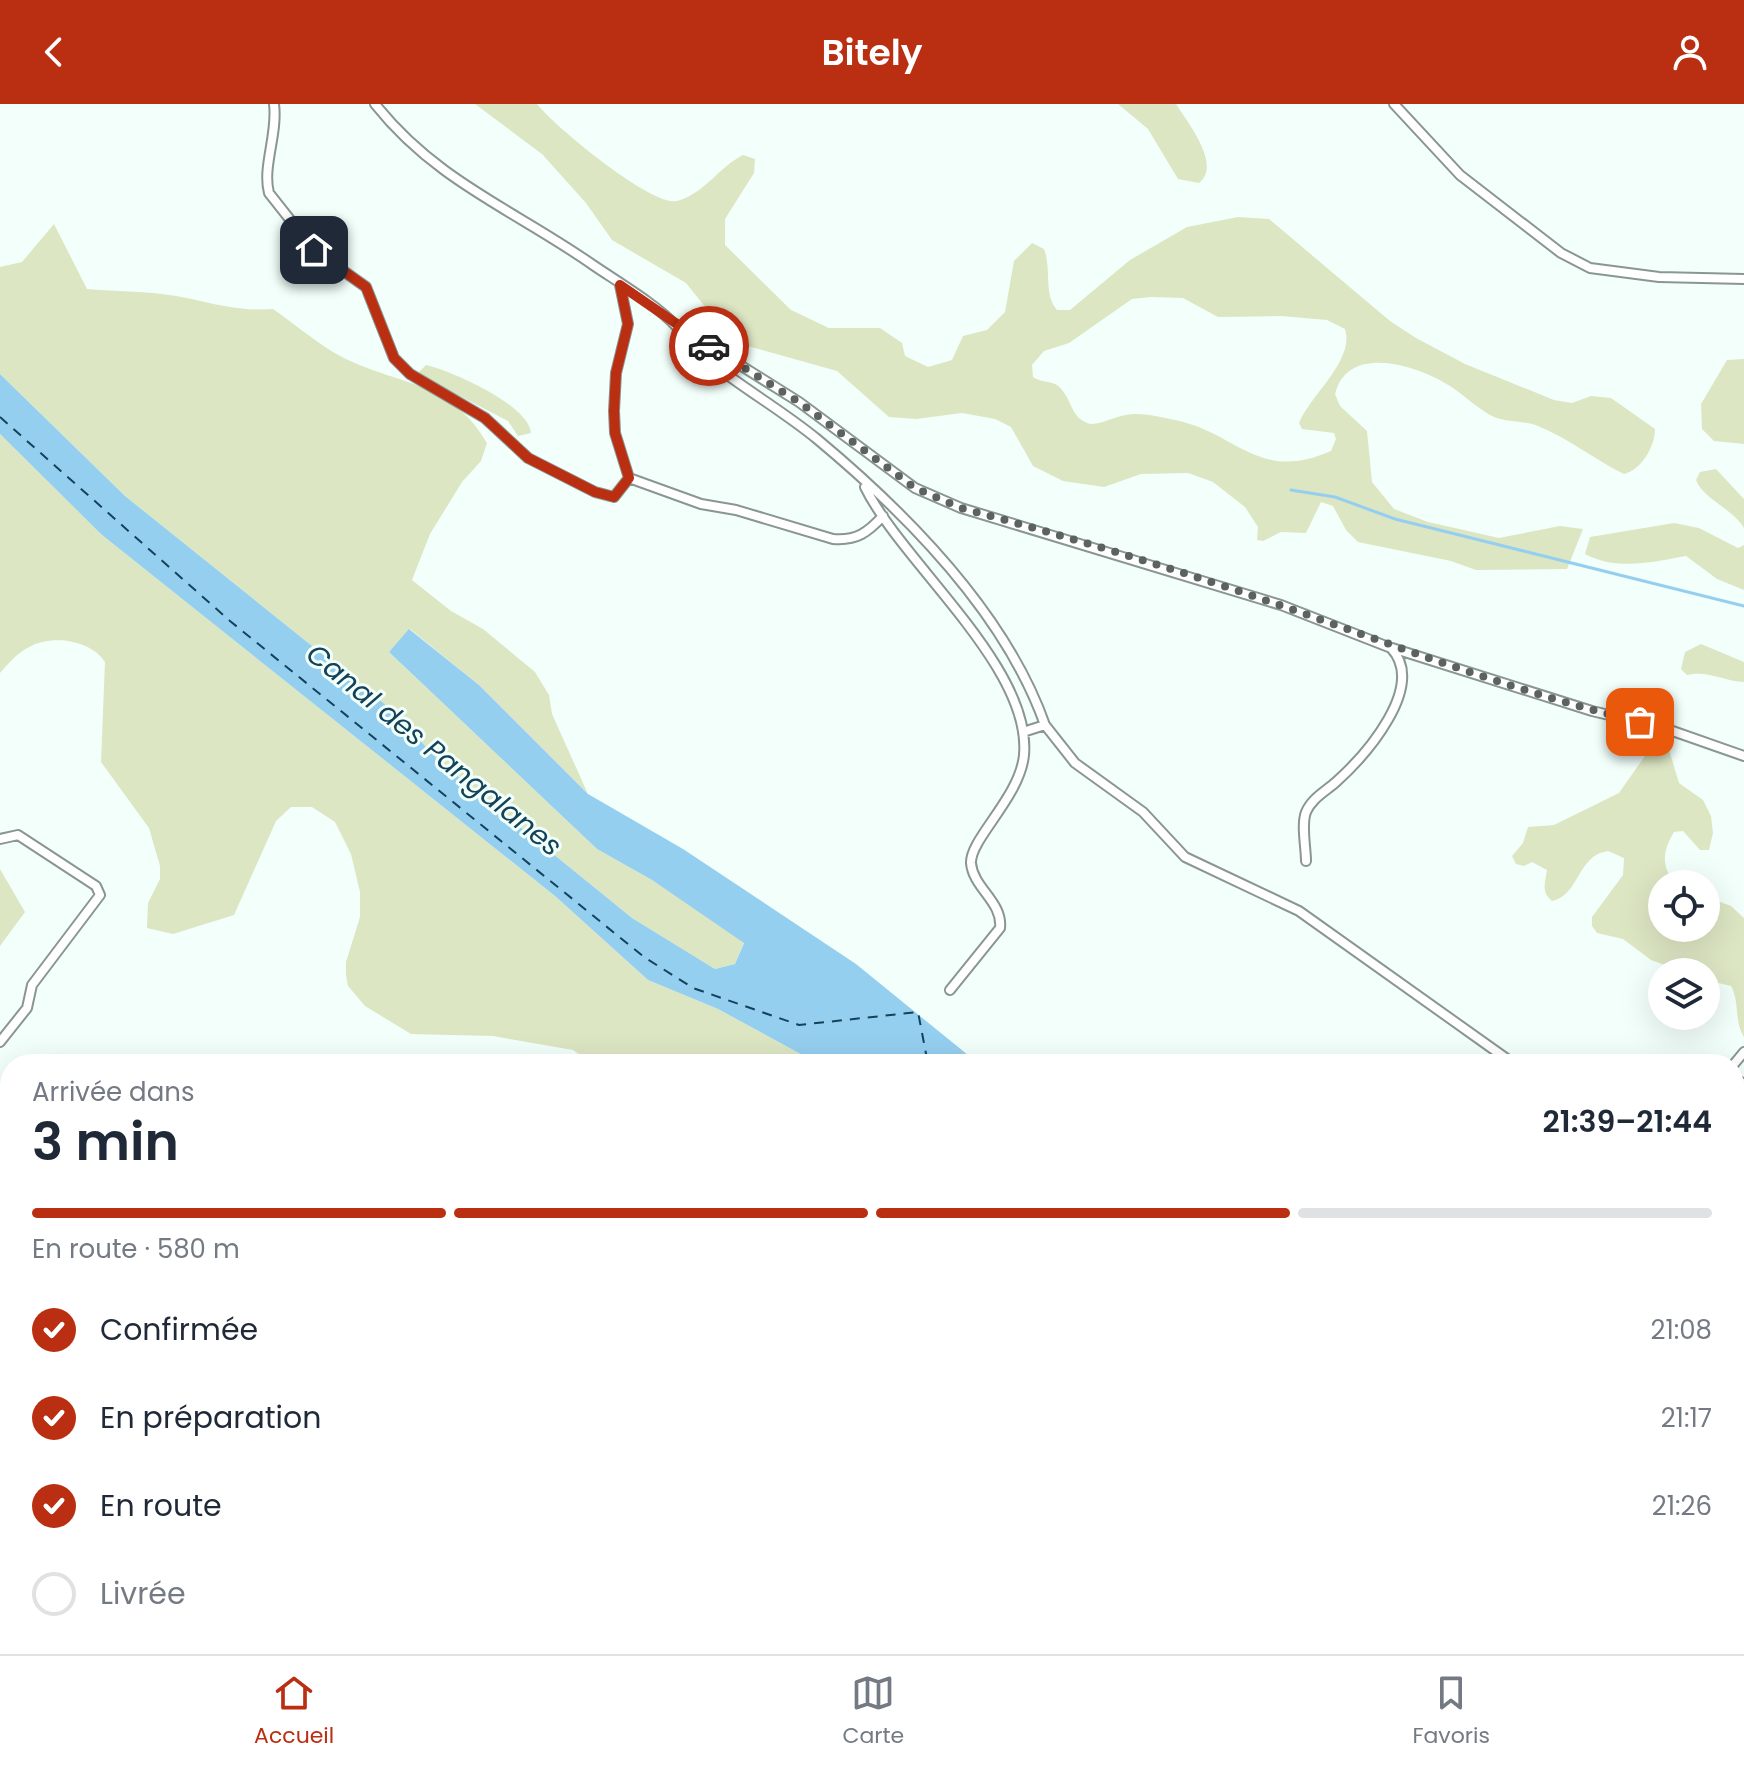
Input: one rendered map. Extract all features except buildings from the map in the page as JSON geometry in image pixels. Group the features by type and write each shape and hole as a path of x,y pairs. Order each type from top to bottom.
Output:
{"street":[{"path":"274,104 274,142 266,182 269,193 314,250 366,287 394,358 410,374 485,418 528,458 595,492 614,497 629,478"},
{"path":"375,104 438,169 799,402 915,488 961,508 1281,605 1391,648 1592,711 1664,728 1744,756"},
{"path":"1394,104 1460,175 1561,253 1590,268 1659,277 1744,279"},
{"path":"620,285 628,324 616,373 615,433 629,478"},
{"path":"676,325 688,344 817,439 890,503 931,545 1018,662 1045,725 1075,763 1143,812 1185,857 1299,911 1500,1054"},
{"path":"629,478 701,504 736,510 833,539 845,540 867,534 883,516"},
{"path":"863,482 883,516 1001,675 1023,732 1024,755 1018,782 973,849 971,862 974,874 1001,916 1000,928 950,990"},
{"path":"1306,861 1306,813 1320,793 1336,783 1383,731 1404,680 1401,659 1391,648"},
{"path":"1023,732 1045,725"},
{"path":"0,839 18,835 96,886 100,895 32,985 27,1008 0,1042"}],"green space":[{"path":"475,104 537,104 604,163 626,179 665,199 677,201 687,198 743,155 755,159 754,173 725,219 725,245 791,310 829,328 880,328 902,343 905,356 928,367 952,360 963,336 987,330 1005,312 1014,261 1032,243 1044,249 1053,303 1057,310 1070,310 1130,260 1187,227 1238,217 1269,219 1390,321 1416,338 1465,364 1554,400 1572,403 1591,396 1611,398 1655,429 1653,443 1641,463 1624,474 1538,426 1490,415 1437,378 1403,366 1369,363 1354,368 1342,378 1335,394 1340,406 1367,431 1372,482 1394,509 1428,522 1499,538 1560,526 1583,529 1567,569 1476,570 1451,561 1358,542 1346,530 1333,506 1321,502 1306,533 1281,532 1263,541 1257,540 1258,527 1245,507 1213,482 1188,473 1141,474 1104,487 1063,481 1033,466 1011,427 995,419 962,413 916,419 889,417 837,371 744,345 722,328 686,283 612,240 586,203 542,154","holes":["1183,298 1218,317 1281,316 1327,320 1345,329 1344,353 1299,423 1302,429 1334,433 1336,439 1331,451 1306,459 1266,459 1197,426 1144,414 1090,424 1079,418 1059,387 1033,377 1032,365 1044,351 1069,343 1132,299"]},
{"path":"1118,104 1176,104 1205,155 1207,166 1199,183 1178,179 1148,129"},
{"path":"54,224 87,289 162,294 229,307 273,309 333,352 437,394 472,422 487,443 481,461 462,482 430,534 412,580 451,611 483,629 535,672 549,695 552,714 588,794 479,685 410,629 389,652 597,849 652,880 744,942 735,964 715,969 632,918 439,761 392,710 125,496 0,374 0,267 22,262"},
{"path":"1744,359 1744,444 1714,441 1702,429 1701,404 1727,360"},
{"path":"426,365 453,374 504,401 527,422 531,433 518,436 508,421 423,377 419,372"},
{"path":"0,434 102,535 555,896 648,980 718,1009 801,1054 579,1054 573,1050 493,1036 411,1034 365,1006 348,986 346,962 360,917 360,892 351,854 335,822 312,807 291,807 276,821 234,915 173,934 147,928 148,903 160,879 160,866 149,828 101,762 105,662 81,644 49,641 25,649 0,673"},
{"path":"1716,469 1744,499 1744,528 1705,493 1696,480 1700,472"},
{"path":"1674,523 1699,528 1738,548 1744,545 1744,590 1717,579 1686,556 1622,564 1585,554 1590,537"},
{"path":"1701,644 1744,662 1744,682 1702,674 1687,675 1681,669 1685,652"},
{"path":"1664,733 1679,783 1703,800 1711,816 1713,833 1709,850 1700,850 1683,831 1674,832 1666,852 1667,870 1648,870 1648,942 1720,942 1720,902 1731,906 1744,918 1744,1037 1731,986 1720,983 1720,958 1648,958 1623,939 1597,933 1592,926 1592,917 1623,875 1624,858 1608,851 1598,854 1584,867 1568,891 1552,901 1545,891 1547,870 1532,862 1524,866 1516,864 1512,856 1523,843 1528,827 1554,825 1619,793"},
{"path":"0,869 25,912 0,946"}],"water":[{"path":"0,374 125,496 392,710 439,761 632,918 715,969 735,964 744,943 652,880 597,849 389,652 409,629 479,685 588,794 683,849 856,964 967,1054 801,1054 718,1009 648,980 555,896 102,535 0,434"}],"waterway":[{"path":"1291,490 1335,497 1395,519 1744,606"}],"ferry route":[{"path":"0,417 230,621 644,957 693,988 799,1025 918,1012 926,1054"}],"way so far":[{"path":"709,346 799,402 915,488 961,508 1037,528 1281,605 1391,648 1592,711 1640,722"}],"route":[{"path":"314,250 366,287 394,358 410,374 485,418 528,458 595,492 614,497 629,478 615,433 616,373 628,324 620,285 709,346"}],"water label":[{"name":"Canal des Pangalanes","path":"434,750"}]}
